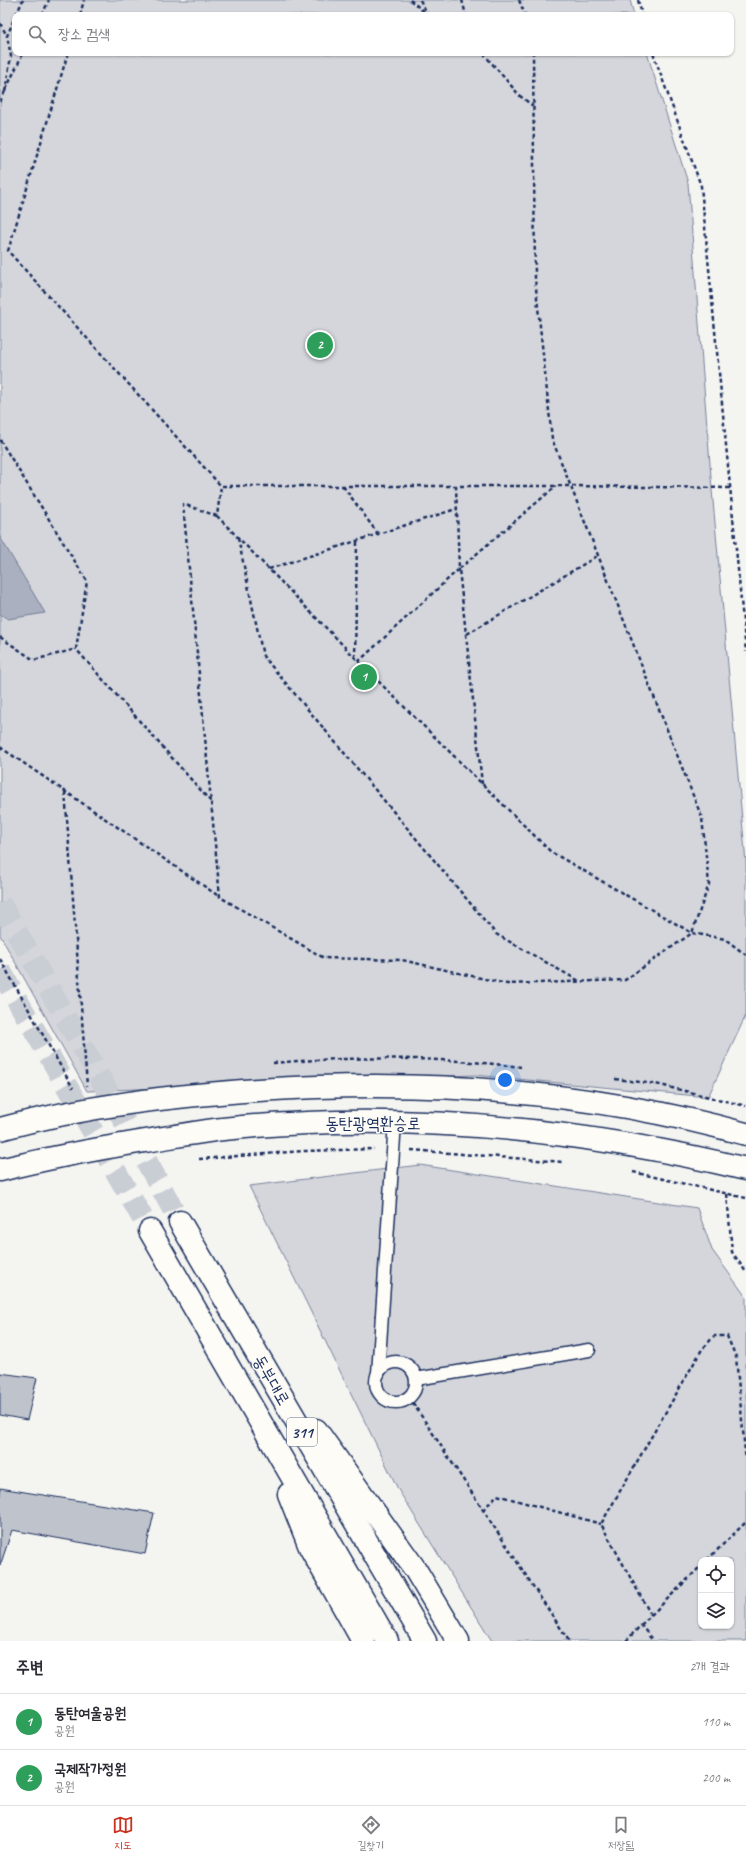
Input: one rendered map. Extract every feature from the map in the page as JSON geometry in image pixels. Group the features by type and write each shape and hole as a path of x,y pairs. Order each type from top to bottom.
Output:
{"main road":[{"path":"0,1129 50,1116 132,1103 214,1093 315,1086 394,1085 485,1090 572,1098 701,1122 746,1134"},
{"name":"동탄광역환승로","path":"0,1170 88,1150 223,1129 332,1122 395,1122 492,1126 591,1138 673,1152 740,1168"},
{"name":"동부대로","path":"180,1222 425,1641"},
{"name":"동부대로","path":"150,1231 387,1641"},
{"path":"232,1311 415,1569 458,1641"},
{"path":"257,1417 310,1547 363,1641"}],"lane":[{"path":"378,1374 386,1364 399,1362 411,1368 416,1379 414,1392 409,1397 397,1402 384,1398 377,1387 395,1122"},
{"path":"416,1379 589,1350"}],"path":[{"path":"18,12 23,0"},
{"path":"43,12 49,0"},
{"path":"81,12 84,0"},
{"path":"410,0 424,12"},
{"path":"420,0 426,12"},
{"path":"462,0 465,12"},
{"path":"519,0 524,12"},
{"path":"638,0 641,12"},
{"path":"0,23 7,36 11,56 5,92"},
{"path":"7,36 12,25"},
{"path":"0,102 22,56"},
{"path":"67,56 8,252 221,486 571,486 730,488"},
{"path":"486,56 520,96 534,106"},
{"path":"0,747 220,897 324,958 402,960 507,984 625,980 692,933 709,884 702,818 552,439 534,279 533,56"},
{"path":"654,56 701,186 746,652"},
{"path":"0,440 87,581 76,649"},
{"path":"217,516 221,486"},
{"path":"343,486 378,534"},
{"path":"456,486 459,569 482,784"},
{"path":"358,662 459,569 556,486"},
{"path":"220,897 183,504 217,516 358,662 552,852 692,933 725,939 746,955"},
{"path":"269,569 456,509"},
{"path":"238,537 263,656 496,934 579,982"},
{"path":"355,658 357,541"},
{"path":"467,634 599,555"},
{"path":"0,637 34,660 76,649"},
{"path":"76,649 211,802"},
{"path":"65,792 87,1091"},
{"path":"0,960 75,1093"},
{"path":"740,1168 727,1193 732,1252 746,1272"},
{"path":"601,1524 701,1351 714,1336 727,1336 736,1357 746,1462"},
{"path":"409,1397 569,1641"},
{"path":"483,1510 497,1495 601,1524 651,1615"},
{"path":"710,1557 746,1522"},
{"path":"626,1641 698,1569"},
{"path":"641,1625 653,1641"}],"shaded area":[{"path":"0,0 630,0 633,12 12,12 12,56 648,56 688,183 712,490 746,863 746,1015 708,1097 475,1075 87,1091 0,935"},
{"path":"420,1165 697,1208 712,1250 746,1297 746,1641 492,1641 399,1491 249,1186"}],"water":[{"path":"0,537 45,613 8,619 0,614"}],"building":[{"path":"0,1373 37,1378 27,1420 0,1415"},
{"path":"0,1488 154,1513 145,1554 12,1530 0,1566"}],"tunnel":[{"path":"0,903 111,1097 180,1222"},
{"path":"0,970 150,1231"}],"place":[{"name":"국제작가정원","path":"320,345"},
{"name":"동탄여울공원","path":"364,677"}]}
